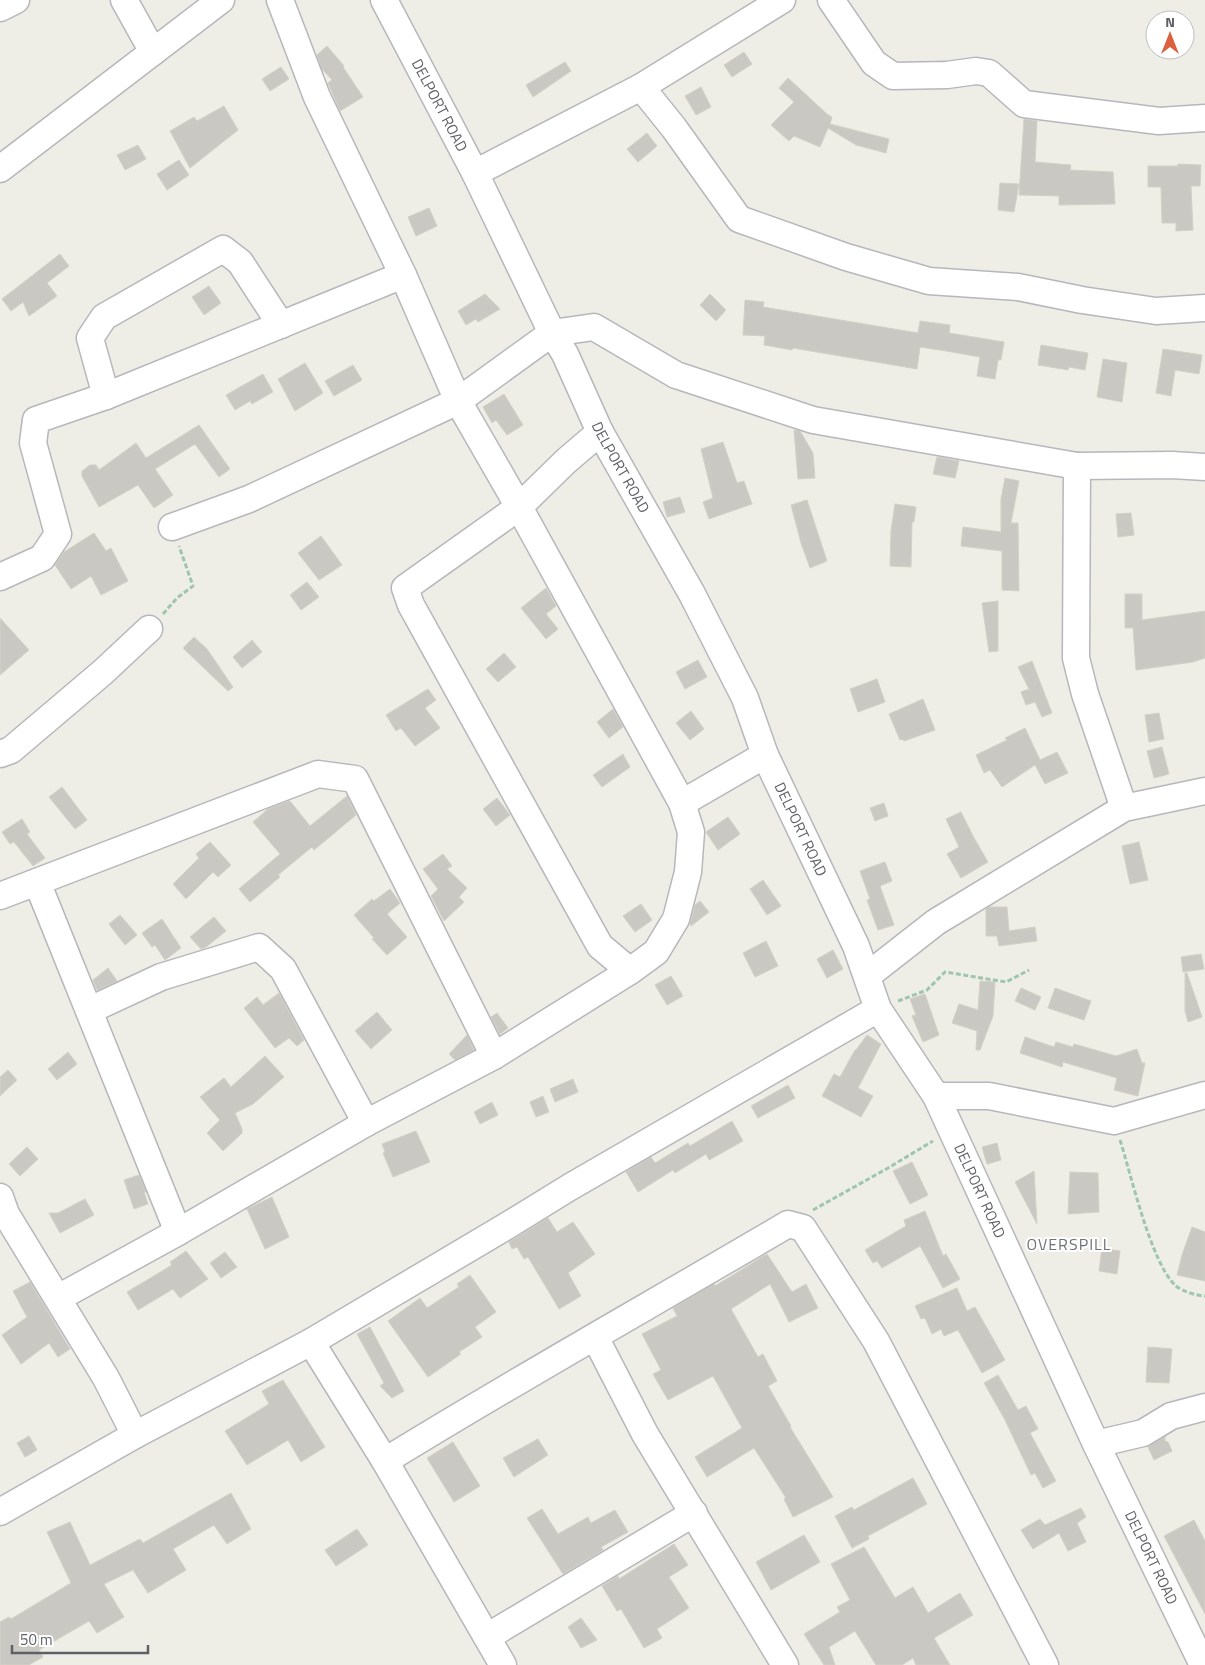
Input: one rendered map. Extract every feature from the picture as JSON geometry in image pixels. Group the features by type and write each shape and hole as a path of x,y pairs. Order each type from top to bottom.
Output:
{"street":[{"path":"0,8 16,0"},
{"path":"124,0 153,52"},
{"path":"0,169 221,0"},
{"path":"58,1298 178,1232 366,1123 494,1056 630,971 656,952 676,919 688,872 691,832 682,803 519,507 458,401 403,275 317,97 280,0"},
{"name":"DELPORT ROAD","path":"384,0 475,172 552,333 565,354 600,432 692,594 745,698 765,755 856,946 878,1009 936,1096 1096,1444 1202,1656"},
{"path":"475,172 641,86 782,0"},
{"path":"831,0 874,63 893,76 947,75 976,71 989,73 1024,104 1159,121 1205,118"},
{"path":"641,86 674,128 739,219 846,257 929,281 1018,287 1082,300 1156,311 1205,308"},
{"path":"106,396 90,338 104,317 222,249 240,262 281,325"},
{"path":"0,577 42,558 58,534 33,443 36,420 106,396 403,275"},
{"path":"172,527 249,499 458,401 552,333 594,327 676,375 813,420 1076,466 1172,465 1205,467"},
{"path":"600,432 566,461 519,507 405,588 411,605 600,946 630,971"},
{"path":"1076,466 1076,658 1085,694 1124,808"},
{"path":"4,746 103,672 149,629"},
{"path":"682,803 765,755"},
{"path":"0,896 318,774 355,779 494,1056"},
{"path":"867,976 936,922 1124,808 1205,794"},
{"path":"37,882 178,1232"},
{"path":"90,1010 161,977 260,947 284,969 366,1123"},
{"path":"0,1512 135,1435 311,1342 570,1187 878,1009"},
{"path":"936,1096 989,1096 1114,1121 1205,1095"},
{"path":"2,1210 106,1378 135,1435"},
{"path":"385,1461 480,1402 788,1224 803,1228 876,1341 1045,1665"},
{"path":"595,1337 645,1434 784,1665"},
{"path":"311,1342 385,1461 503,1665"},
{"path":"1096,1444 1143,1433 1171,1416 1205,1407"},
{"path":"487,1637 694,1513"}],"path":[{"path":"149,629 177,598 193,586 172,527"},
{"path":"878,1009 928,990 945,972 1006,982 1029,970"},
{"path":"1114,1121 1149,1235 1162,1266 1177,1287 1205,1296"},
{"path":"788,1224 888,1168 952,1129"}],"building":[{"path":"327,46 344,66 363,97 340,111 328,83 332,80 322,69 317,55"},
{"path":"744,52 752,64 732,77 724,65"},
{"path":"565,62 571,71 533,97 526,85"},
{"path":"281,67 289,79 270,91 262,79"},
{"path":"788,78 832,117 830,124 889,139 886,153 856,145 828,128 820,147 794,136 789,141 771,125 794,102 779,88"},
{"path":"701,87 711,107 696,115 685,96"},
{"path":"224,106 238,130 190,168 170,131 194,117 197,121"},
{"path":"1024,119 1037,121 1035,162 1071,165 1070,170 1113,172 1115,204 1059,205 1059,196 1019,195"},
{"path":"647,133 657,146 638,162 627,149"},
{"path":"138,145 146,159 125,170 117,155"},
{"path":"179,160 189,175 167,190 157,174"},
{"path":"1178,164 1201,165 1200,186 1191,186 1193,230 1176,231 1176,223 1162,223 1161,187 1148,187 1148,166 1178,166"},
{"path":"1000,183 1019,184 1014,212 998,210"},
{"path":"429,208 437,226 416,236 408,217"},
{"path":"60,254 69,266 47,283 57,296 29,316 23,302 11,311 2,299"},
{"path":"209,286 221,303 204,315 192,297"},
{"path":"485,294 500,309 478,322 476,319 466,325 458,311"},
{"path":"710,294 726,310 716,321 700,305"},
{"path":"745,300 764,302 763,307 918,333 920,321 950,325 949,333 1004,342 1001,360 998,360 995,379 977,376 980,357 920,347 917,369 793,348 792,350 764,345 765,336 743,335"},
{"path":"1041,345 1088,353 1085,370 1069,367 1068,370 1038,365"},
{"path":"1163,349 1202,355 1199,374 1175,370 1171,396 1156,393"},
{"path":"1103,359 1127,363 1122,402 1097,397"},
{"path":"305,363 323,393 295,411 278,379"},
{"path":"353,365 362,380 334,396 325,381"},
{"path":"263,374 273,392 252,404 250,401 235,410 226,395"},
{"path":"504,394 523,425 507,435 496,420 492,423 483,407"},
{"path":"199,425 230,469 219,477 195,444 155,469 173,495 154,508 138,485 99,507 82,476 82,471 90,465 96,465 99,470 136,443 146,458"},
{"path":"794,430 800,431 813,453 815,478 798,479"},
{"path":"723,442 737,483 744,481 752,504 709,519 703,502 713,498 701,449"},
{"path":"937,457 959,461 955,478 933,474"},
{"path":"1005,478 1019,481 1011,523 1018,523 1019,591 1002,590 1002,551 961,546 963,527 1001,532 1001,499"},
{"path":"680,497 685,512 667,517 663,502"},
{"path":"807,500 827,561 810,568 791,505"},
{"path":"895,504 916,507 914,522 912,522 911,567 890,566 891,530"},
{"path":"1131,513 1134,535 1118,537 1116,514"},
{"path":"94,533 106,551 111,548 128,581 101,595 91,576 71,589 55,565 64,552"},
{"path":"321,536 342,565 319,580 298,553"},
{"path":"307,582 319,597 301,610 290,595"},
{"path":"546,588 556,606 546,614 558,629 546,639 521,608"},
{"path":"1125,594 1142,594 1142,620 1205,611 1205,658 1193,662 1136,670 1133,628 1125,628"},
{"path":"998,601 998,651 989,652 982,603"},
{"path":"0,618 29,650 0,675"},
{"path":"194,637 207,649 233,687 228,691 183,648"},
{"path":"252,640 262,652 242,668 233,657"},
{"path":"504,653 516,667 498,682 486,669"},
{"path":"698,660 707,677 685,689 676,672"},
{"path":"1032,661 1052,713 1042,717 1035,702 1026,705 1021,692 1029,689 1018,667"},
{"path":"877,679 885,702 858,712 850,689"},
{"path":"428,689 436,700 425,708 440,728 415,746 401,728 396,731 386,715"},
{"path":"923,699 935,730 904,741 900,740 889,714"},
{"path":"613,709 623,727 609,738 597,722"},
{"path":"691,711 704,729 690,740 676,723"},
{"path":"1159,713 1164,739 1149,742 1145,715"},
{"path":"1025,728 1040,760 1057,752 1068,773 1045,784 1035,765 1002,787 990,770 984,773 976,755 1007,740 1005,738"},
{"path":"1162,747 1169,774 1154,778 1147,751"},
{"path":"623,754 630,767 602,787 593,775"},
{"path":"62,787 87,820 75,829 49,797"},
{"path":"347,796 356,815 314,850 312,847 278,875 280,877 250,902 239,889 280,854 253,822 268,809 290,801 310,826"},
{"path":"497,798 510,815 496,826 483,809"},
{"path":"884,803 888,816 875,821 870,808"},
{"path":"961,812 988,862 961,878 947,854 959,847 946,819"},
{"path":"728,817 740,834 718,850 706,832"},
{"path":"22,819 30,832 27,834 45,858 33,866 14,842 10,844 2,832"},
{"path":"210,842 231,865 218,877 213,872 186,899 173,884 199,858 196,854"},
{"path":"1139,842 1148,880 1130,884 1122,846"},
{"path":"443,854 452,866 447,869 467,888 459,897 464,902 444,921 431,896 438,889 423,869"},
{"path":"885,862 892,881 880,886 894,925 878,930 867,900 870,899 860,871"},
{"path":"763,880 781,906 767,915 750,889"},
{"path":"390,889 400,903 387,914 407,937 387,955 354,915 372,899 374,901"},
{"path":"700,901 709,912 691,926 695,905"},
{"path":"641,904 652,920 635,932 623,916"},
{"path":"989,907 1007,907 1009,931 1035,927 1037,941 999,946 997,936 986,936 986,909"},
{"path":"120,915 137,935 125,945 109,924"},
{"path":"214,917 226,931 201,949 190,937"},
{"path":"162,919 181,948 165,960 155,945 152,947 142,933"},
{"path":"766,941 778,966 755,977 743,953"},
{"path":"833,950 843,969 827,978 817,959"},
{"path":"1201,954 1204,969 1183,972 1181,957"},
{"path":"108,968 117,981 97,990 93,980"},
{"path":"1185,973 1187,973 1202,1017 1188,1022 1185,1011"},
{"path":"671,976 683,996 667,1005 655,985"},
{"path":"980,981 995,982 993,1016 980,1050 976,1050 977,1031 952,1023 959,1004 978,1010"},
{"path":"1021,988 1041,997 1035,1010 1015,1001"},
{"path":"1055,988 1091,1001 1084,1020 1048,1008"},
{"path":"279,993 304,1040 297,1046 289,1038 275,1048 244,1008 257,997 263,1005"},
{"path":"925,994 939,1035 923,1042 912,1016 916,1015 910,999"},
{"path":"377,1012 392,1030 371,1049 355,1031"},
{"path":"497,1013 508,1028 500,1034 491,1017"},
{"path":"467,1035 474,1050 455,1060 449,1054"},
{"path":"867,1035 881,1044 858,1088 873,1096 861,1117 822,1096 834,1074 840,1077 855,1050"},
{"path":"1025,1037 1054,1047 1056,1042 1073,1047 1074,1044 1116,1056 1137,1049 1142,1063 1145,1063 1138,1096 1114,1090 1117,1078 1063,1062 1062,1067 1020,1053"},
{"path":"68,1052 77,1064 57,1080 48,1069"},
{"path":"265,1056 284,1077 253,1104 235,1113 242,1133 223,1151 207,1133 220,1120 200,1097 224,1078 231,1087"},
{"path":"8,1070 17,1080 0,1096 0,1077"},
{"path":"573,1079 578,1092 555,1102 550,1089"},
{"path":"788,1085 795,1098 758,1118 751,1106"},
{"path":"543,1096 549,1112 536,1117 530,1102"},
{"path":"492,1102 498,1115 480,1124 474,1112"},
{"path":"732,1121 743,1141 709,1160 706,1154 675,1173 673,1170 638,1192 626,1172 651,1157 655,1163 688,1143 690,1146"},
{"path":"416,1131 430,1162 393,1177 383,1153 385,1152 382,1144"},
{"path":"997,1143 1001,1160 987,1164 982,1147"},
{"path":"27,1147 38,1159 20,1176 9,1164"},
{"path":"912,1162 928,1195 910,1204 893,1171"},
{"path":"1034,1171 1037,1224 1015,1182"},
{"path":"1070,1172 1098,1173 1099,1212 1068,1214"},
{"path":"139,1175 146,1192 144,1192 148,1204 134,1209 124,1180"},
{"path":"272,1197 289,1237 265,1249 247,1209"},
{"path":"85,1199 94,1215 60,1233 49,1213 58,1213"},
{"path":"925,1211 943,1256 946,1254 960,1279 943,1288 920,1246 882,1268 877,1261 873,1263 865,1250 906,1226 904,1220"},
{"path":"548,1218 557,1232 573,1222 595,1254 568,1273 581,1296 559,1309 528,1257 524,1259 517,1247 512,1249 509,1242"},
{"path":"1192,1227 1205,1232 1205,1281 1177,1275"},
{"path":"1102,1248 1120,1251 1117,1274 1099,1271"},
{"path":"186,1251 208,1279 180,1298 173,1289 138,1310 127,1292 172,1265 170,1262"},
{"path":"225,1252 237,1267 221,1278 210,1263"},
{"path":"767,1254 792,1292 806,1284 818,1308 789,1322 770,1284 731,1309 758,1357 763,1354 777,1381 768,1386 790,1427 833,1497 793,1517 784,1499 786,1498 754,1448 707,1477 695,1457 742,1428 713,1376 668,1400 653,1374 661,1370 642,1334 677,1316 673,1308 714,1284 715,1286"},
{"path":"470,1275 496,1312 475,1327 482,1337 459,1352 461,1354 428,1377 388,1321 420,1298 427,1308 459,1287 457,1284"},
{"path":"30,1282 70,1349 58,1357 49,1343 21,1364 2,1335 27,1317 13,1291"},
{"path":"957,1288 967,1311 975,1307 1005,1360 982,1373 958,1330 944,1336 941,1329 932,1334 925,1318 921,1319 915,1306"},
{"path":"370,1327 404,1391 392,1398 380,1386 384,1383 357,1334"},
{"path":"1148,1347 1172,1349 1169,1383 1146,1382"},
{"path":"998,1375 1018,1410 1026,1406 1038,1429 1030,1433 1056,1481 1043,1488 1035,1473 1031,1475 1004,1418 984,1383"},
{"path":"283,1380 325,1447 301,1462 288,1440 247,1465 225,1431 269,1404 262,1391"},
{"path":"29,1436 37,1450 25,1457 17,1443"},
{"path":"1165,1437 1165,1441 1168,1442 1172,1451 1154,1460 1148,1447"},
{"path":"538,1439 548,1455 514,1477 503,1458"},
{"path":"453,1442 480,1486 454,1502 427,1458"},
{"path":"913,1478 927,1504 868,1536 869,1539 852,1548 835,1516 852,1507 854,1510"},
{"path":"231,1493 251,1529 227,1544 214,1525 173,1549 186,1570 148,1593 133,1570 104,1584 124,1617 97,1633 89,1621 39,1650 43,1657 29,1665 0,1665 0,1622 9,1617 11,1619 71,1583 47,1532 70,1522 90,1565 140,1539 143,1543"},
{"path":"1081,1508 1086,1517 1077,1523 1086,1542 1068,1551 1059,1533 1033,1549 1021,1530 1040,1519 1045,1525"},
{"path":"542,1509 558,1534 588,1517 591,1523 615,1510 628,1532 601,1547 603,1550 563,1574 527,1518"},
{"path":"1194,1520 1205,1541 1205,1614 1164,1536"},
{"path":"357,1529 368,1545 336,1566 325,1550"},
{"path":"804,1535 820,1562 771,1590 756,1562"},
{"path":"674,1544 688,1565 669,1577 689,1608 657,1629 662,1638 644,1648 621,1609 617,1611 602,1586 618,1576 619,1579"},
{"path":"864,1547 895,1598 913,1587 928,1613 960,1593 973,1615 934,1638 950,1665 916,1665 913,1658 902,1665 876,1665 855,1631 829,1647 835,1665 824,1665 804,1634 840,1612 837,1607 850,1600 831,1564"},
{"path":"581,1618 597,1640 581,1648 568,1627"}],"district":[{"name":"OVERSPILL","path":"1069,1244"}]}
